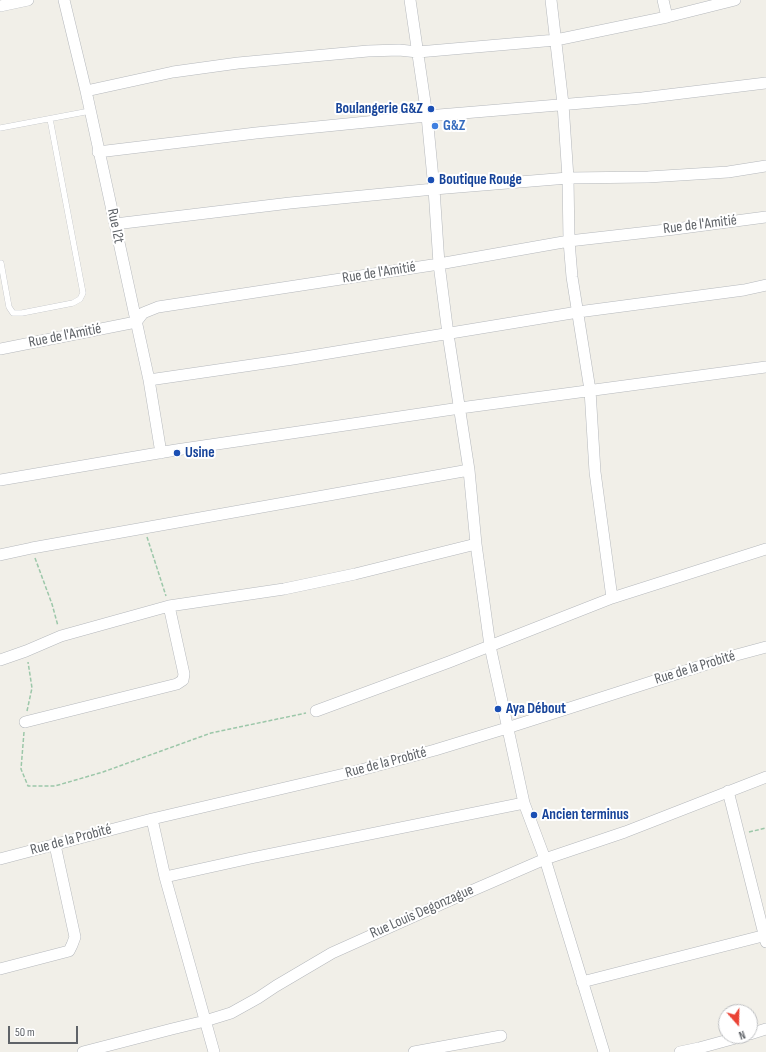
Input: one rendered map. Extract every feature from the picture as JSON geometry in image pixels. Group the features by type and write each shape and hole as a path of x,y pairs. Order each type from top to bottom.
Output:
{"street":[{"path":"0,6 28,0"},
{"name":"Rue I2t","path":"64,0 86,91 98,152 149,380 161,453"},
{"path":"410,0 427,116 439,264 469,470 476,544 490,646 524,803 545,859 604,1052"},
{"path":"551,0 563,104 572,277 590,390 594,472 612,598"},
{"path":"663,0 667,18"},
{"path":"86,91 173,72 238,63 368,51 399,50 418,52 556,40 667,18 735,0"},
{"path":"98,152 256,133 427,116 642,98 766,83"},
{"path":"115,224 290,203 434,189 568,178 648,177 728,172 766,166"},
{"name":"Rue de l'Amitié","path":"0,349 136,322 143,312 158,307 439,264 569,241 766,217"},
{"path":"149,380 293,359 578,312 737,292 766,285"},
{"path":"0,480 161,453 460,408 766,367"},
{"path":"0,555 469,470"},
{"path":"0,660 61,636 169,606 292,587 355,574 476,544"},
{"path":"316,711 449,662 612,598 766,549"},
{"path":"24,722 177,684 183,680 184,674 169,606"},
{"name":"Rue de la Probité","path":"0,859 152,819 271,792 435,750 729,657 766,647"},
{"name":"Rue Louis Degonzague","path":"83,1052 118,1048 231,1013 332,953 350,944 545,859 625,832 766,777"},
{"path":"582,982 765,938 728,791"},
{"path":"165,877 251,858 524,803"},
{"path":"152,819 165,877 214,1052"},
{"path":"0,969 69,951 72,945 75,937 55,845"},
{"path":"414,1052 501,1036"},
{"path":"680,1052 699,1050 718,1044"}],"lane":[{"path":"0,128 90,111"},
{"path":"1,263 9,307 13,312 22,313 72,303 80,299 83,293 50,119"}],"path":[{"path":"145,528 169,606"},
{"path":"32,548 52,604 61,636"},
{"path":"26,651 32,688 24,722 21,769 28,786 55,786 103,772 211,733 316,711"},
{"path":"739,835 766,828"}],"place":[{"name":"Boulangerie G&Z","path":"431,109"},
{"name":"G&Z","path":"435,126"},
{"name":"Boutique Rouge","path":"431,180"},
{"name":"Usine","path":"177,453"},
{"name":"Aya Débout","path":"498,709"},
{"name":"Ancien terminus","path":"534,815"}]}
